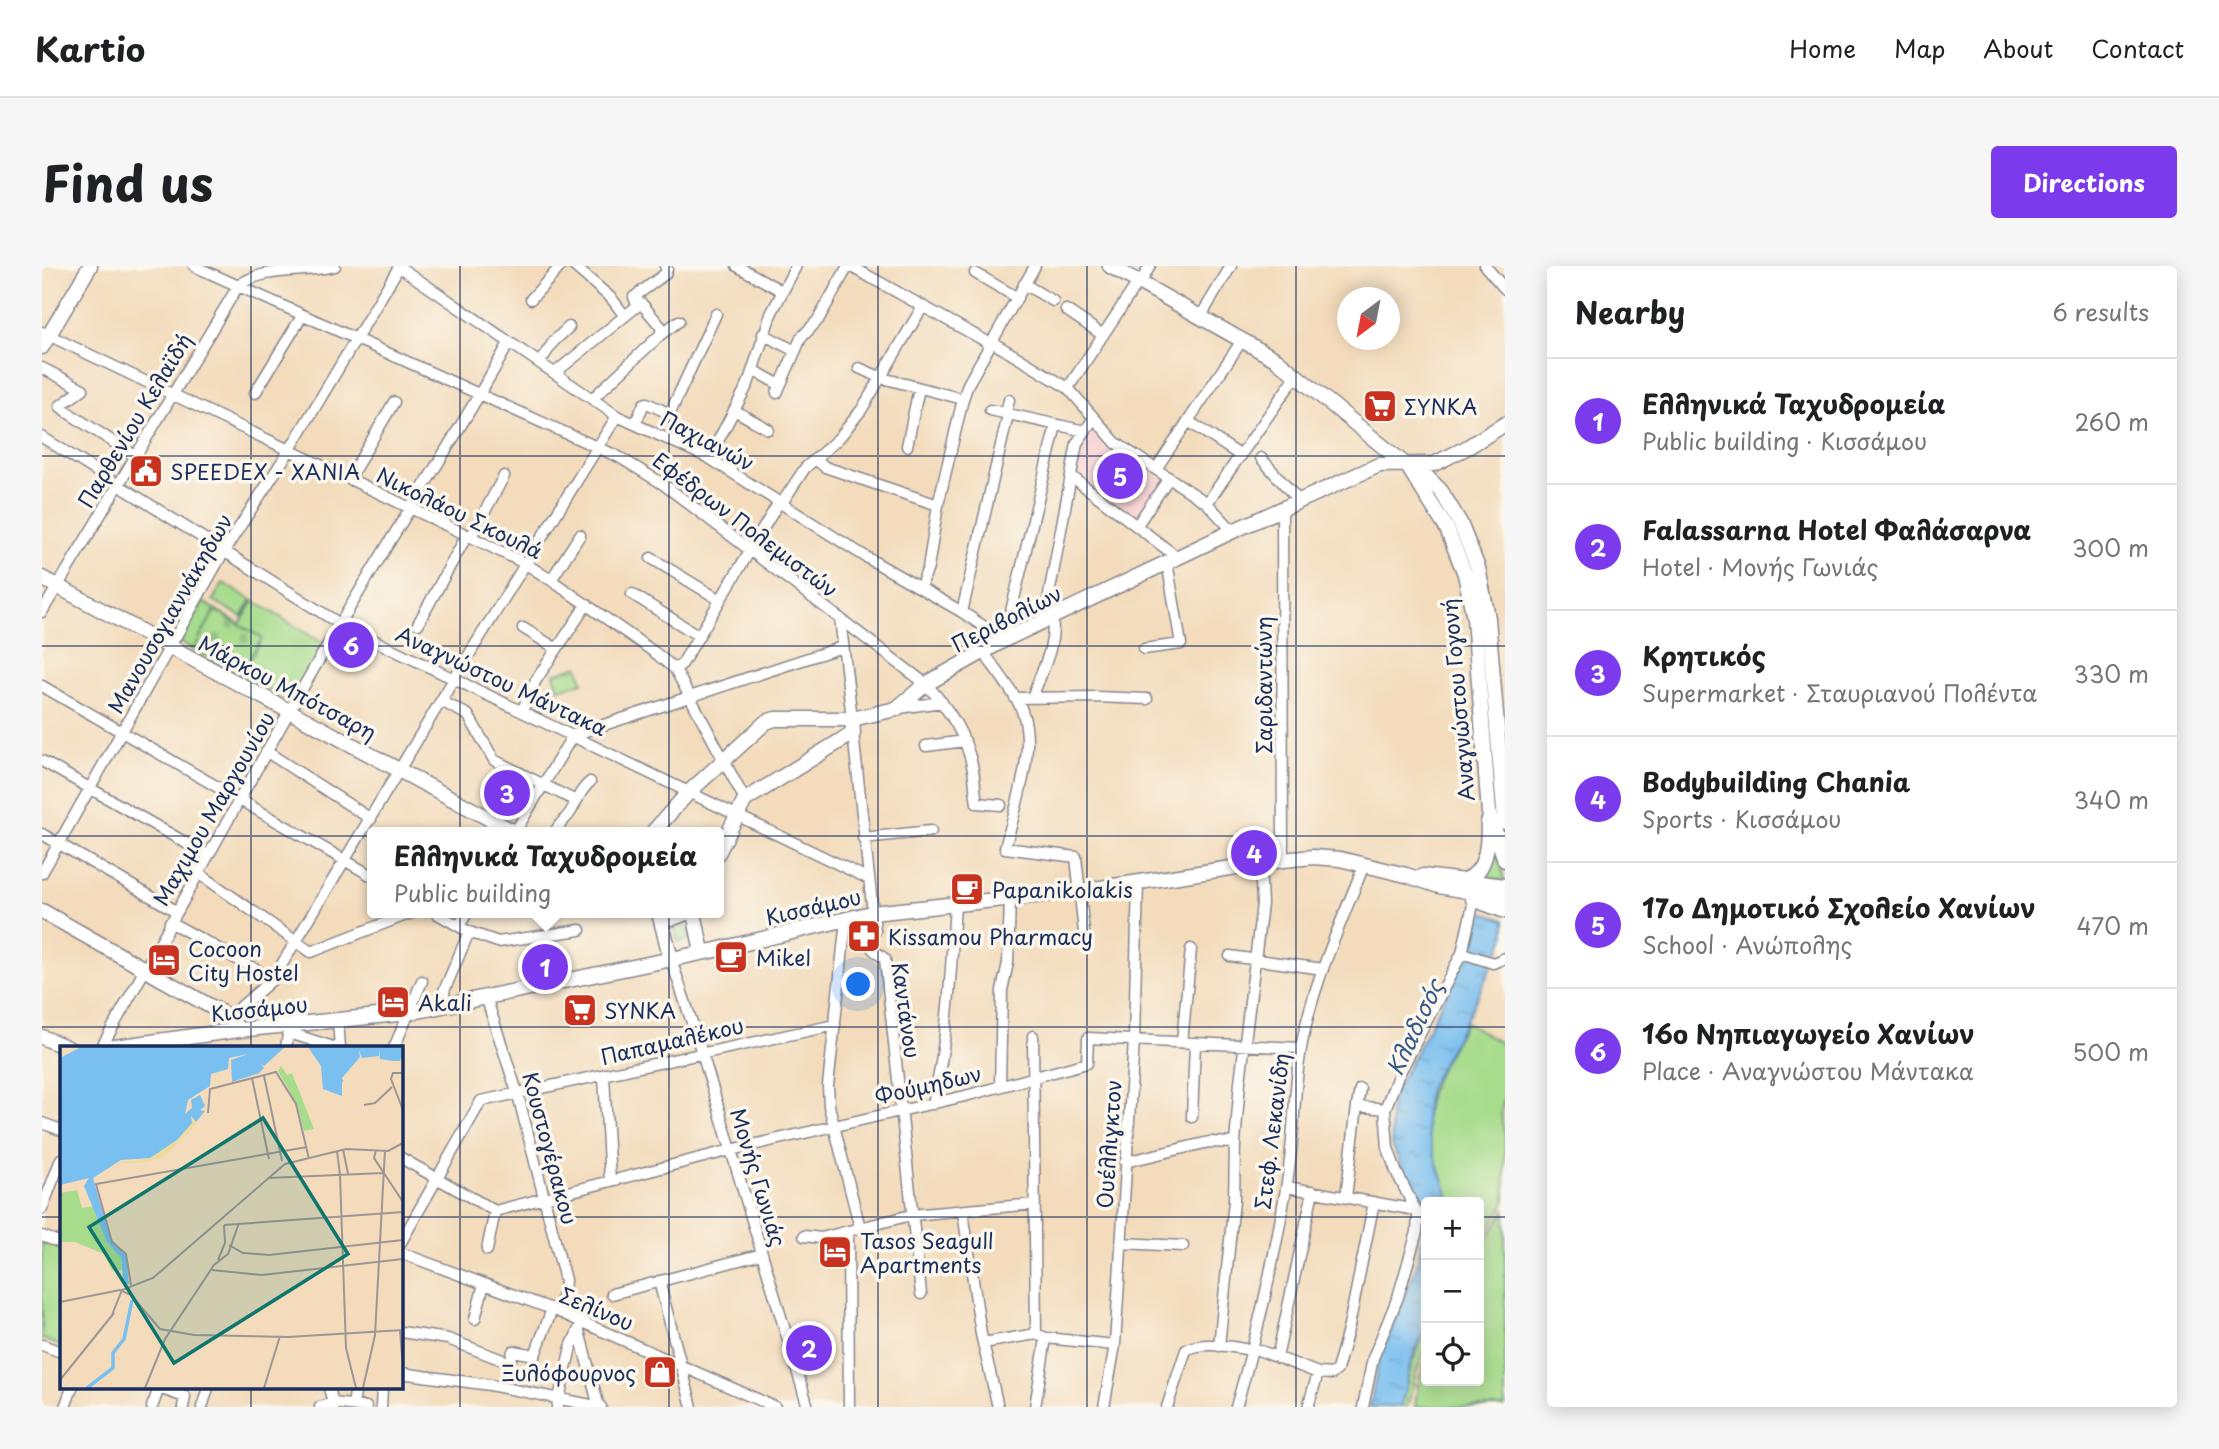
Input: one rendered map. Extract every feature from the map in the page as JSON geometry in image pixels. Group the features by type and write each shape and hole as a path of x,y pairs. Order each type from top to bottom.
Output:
{"main road":[{"path":"44,338 90,266"},
{"name":"Αναγνώστου Γογονή","path":"1110,266 1277,360 1407,466 1427,477 1441,491 1460,523 1478,568 1488,618 1505,822"},
{"name":"Περιβολίων","path":"657,827 688,793 759,726 775,719 852,726 896,709 926,684 1004,640 1172,559 1379,465 1434,464 1505,424"},
{"name":"Αναγνώστου Γογονή","path":"1407,466 1458,551 1471,597 1489,814 1505,860"},
{"name":"Μάρκου Μπότσαρη","path":"42,578 506,827"},
{"path":"724,841 745,800 852,726"},
{"path":"1465,880 1476,874 1485,855 1489,814"},
{"name":"Κισσάμου","path":"122,1046 239,1030 290,1029 408,1013 702,953 872,913 1081,891 1283,860 1329,858 1406,875 1439,886 1505,898"},
{"name":"Κισσάμου","path":"1406,875 1505,886"},
{"path":"1439,886 1505,911"},
{"path":"42,911 229,1017 239,1030"},
{"path":"660,918 671,959"},
{"path":"689,918 702,953"},
{"path":"42,1037 60,1046"}],"street":[{"name":"Εφέδρων Πολεμιστών","path":"194,266 596,447 663,484 926,684 942,702 965,741 974,774 976,803 1001,805"},
{"path":"238,286 253,274 335,266"},
{"name":"Μανουσογιαννάκηδων","path":"42,873 224,551 289,450 398,266"},
{"name":"Παχιανών","path":"398,266 617,416 709,458 1004,640"},
{"path":"531,299 561,266"},
{"path":"574,266 612,299 624,315"},
{"path":"737,266 782,291"},
{"path":"709,458 753,370 763,334 796,266"},
{"path":"753,370 778,389 802,338 818,320 849,266 992,343 1068,388 1116,443 1207,503 1233,531"},
{"path":"920,587 928,568 938,505 968,384 1035,266"},
{"path":"1068,388 1150,266"},
{"path":"1201,316 1231,266"},
{"path":"1485,266 1505,289"},
{"path":"637,306 634,297 666,269"},
{"path":"975,273 1016,297"},
{"path":"1024,284 1053,301"},
{"name":"Παρθενίου Κελαϊδή","path":"42,612 238,286"},
{"path":"556,372 641,303 662,328 660,335"},
{"path":"675,670 682,664 780,503 805,468 839,438 882,379 923,306"},
{"path":"1066,310 1103,335"},
{"path":"635,424 644,404 671,411 716,314"},
{"path":"256,393 302,316"},
{"path":"592,399 660,335 679,321"},
{"path":"540,362 554,341 569,327"},
{"path":"763,334 795,351"},
{"name":"Νικολάου Σκουλά","path":"44,338 172,394 349,478 526,564 551,580 675,670 745,800"},
{"path":"1156,469 1243,339"},
{"name":"Μαχιμου Mαργουνίου","path":"102,1046 197,872 340,624 509,343"},
{"path":"42,368 83,389 60,406 135,456"},
{"path":"859,368 882,379 963,399"},
{"path":"1207,503 1296,376"},
{"path":"907,446 919,388"},
{"path":"962,612 1009,400"},
{"path":"349,478 394,402"},
{"path":"734,410 768,429"},
{"path":"990,410 1085,431"},
{"path":"229,1017 273,979 297,942 454,679 617,416"},
{"path":"1032,698 1049,652 1053,625 1048,620 1077,443 1094,418"},
{"path":"1188,421 1241,456"},
{"path":"1004,640 1056,425"},
{"name":"Αναγνώστου Μάντακα","path":"42,437 340,624 869,880"},
{"path":"1261,458 1299,501"},
{"path":"815,459 825,467 938,505"},
{"path":"418,624 504,476"},
{"path":"1071,476 1137,525 1172,559 1181,644 1144,649"},
{"path":"1137,525 1169,478"},
{"name":"Σαριδαντώνη","path":"1282,510 1283,860"},
{"path":"551,580 580,535"},
{"path":"651,558 720,600"},
{"path":"632,594 699,636"},
{"path":"522,711 537,680 587,604"},
{"name":"Καντάνου","path":"840,618 875,931 871,945 875,954 885,959 921,1294"},
{"path":"523,628 557,649"},
{"path":"518,827 573,735 842,647"},
{"path":"984,653 1015,698 1027,728 1027,753 1005,848 1076,857 1085,942"},
{"path":"42,686 367,873"},
{"path":"1015,698 1147,699"},
{"path":"441,701 468,715 494,760 576,801"},
{"path":"896,709 942,702"},
{"path":"926,746 965,741"},
{"path":"267,752 371,818"},
{"path":"42,761 207,855"},
{"path":"558,827 590,782"},
{"path":"863,838 931,831"},
{"path":"42,834 176,911"},
{"path":"1219,1346 1234,1201 1235,1143 1243,1045 1262,904 1260,864"},
{"name":"Στεφ. Λεκανίδη","path":"1236,1407 1253,1349 1287,1186 1301,1048 1323,969 1364,865"},
{"path":"197,872 311,951 398,918"},
{"name":"Ουέλλιγκτον","path":"1104,1407 1115,1345 1134,1040 1138,882"},
{"path":"999,1087 1002,990 1008,963 1010,899"},
{"path":"1363,1407 1373,1358 1398,1297 1418,1232 1416,1210 1396,1171 1388,1148 1385,1110 1398,1076 1464,954 1474,900"},
{"path":"933,1104 947,1017 955,904"},
{"path":"445,918 464,929 498,942 580,930"},
{"path":"445,1005 444,991 466,918"},
{"path":"846,920 828,1086 829,1106 854,1230 849,1407"},
{"path":"170,922 273,979"},
{"path":"1182,1042 1191,949"},
{"path":"1464,954 1493,963 1505,958"},
{"path":"1230,956 1323,969"},
{"name":"Μονής Γωνιάς","path":"671,959 702,1053 807,1407"},
{"path":"395,1046 422,981"},
{"name":"Κουστογέρακου","path":"402,1332 448,1339 510,1363 513,1350 535,1355 565,1280 518,1095 486,997"},
{"path":"338,1021 338,1046"},
{"name":"Παπαμαλέκου","path":"436,1177 481,1101 835,1025"},
{"path":"286,1046 290,1029"},
{"name":"Κισσάμου","path":"290,1029 333,1046"},
{"path":"1034,1036 1035,1203 1041,1336 1035,1407"},
{"name":"Φούμηδων","path":"495,1210 731,1150 933,1104 1087,1063 1088,1038 1301,1048"},
{"path":"1192,1117 1195,1043"},
{"path":"604,1076 610,1181"},
{"path":"1346,1197 1360,1089"},
{"path":"1357,1105 1385,1110"},
{"path":"42,1123 60,1130"},
{"path":"1125,1162 1209,1142 1235,1143"},
{"path":"402,1158 495,1210 487,1250"},
{"path":"42,1209 60,1162"},
{"path":"402,1240 436,1177"},
{"path":"1287,1186 1416,1210"},
{"path":"1278,1358 1313,1191"},
{"path":"1167,1407 1186,1350 1191,1347 1253,1349 1318,1373 1332,1374 1339,1365 1374,1202"},
{"path":"804,1236 821,1238 911,1215 1035,1203"},
{"path":"963,1212 983,1343 998,1407"},
{"path":"42,1236 60,1243"},
{"path":"1121,1243 1183,1246"},
{"name":"Σελίνου","path":"402,1253 554,1310 580,1327 682,1366 775,1407"},
{"path":"612,1294 762,1254"},
{"path":"659,1281 692,1407"},
{"path":"475,1319 484,1284"},
{"path":"558,1403 571,1348 580,1327"},
{"path":"402,1373 490,1385 558,1403 600,1407 580,1327"},
{"path":"983,1343 1041,1336 1115,1345"},
{"path":"42,1345 60,1352"},
{"path":"1308,1407 1318,1373"},
{"path":"65,1407 71,1390"},
{"path":"152,1407 158,1390"},
{"path":"163,1390 184,1402"},
{"path":"202,1407 207,1390"},
{"path":"353,1404 356,1390"},
{"path":"320,1407 353,1404 366,1407"}],"shaded area":[{"path":"1092,429 1109,449 1112,447 1164,479 1137,518 1076,473 1081,445"}],"green space":[{"path":"223,583 252,600 242,617 213,600"},
{"path":"254,601 324,644 291,703 240,675 262,638 216,611 193,650 180,642 203,602 240,624"},
{"path":"215,610 262,638 240,675 219,664 217,667 211,664 212,660 193,650"},
{"path":"578,666 583,682 559,689 554,674"},
{"path":"1495,846 1505,881 1484,878"},
{"path":"684,925 690,939 678,942 675,929"},
{"path":"1466,1022 1505,1046 1505,1097 1502,1115 1505,1133 1505,1203 1484,1236 1484,1197 1449,1197 1429,1143 1427,1104 1443,1062"},
{"path":"1505,1210 1505,1407 1415,1407 1421,1375 1421,1386 1484,1386 1484,1244"},
{"path":"42,1241 60,1248 60,1346 42,1339"},
{"path":"1421,1341 1421,1360 1407,1407 1401,1407 1412,1363"}],"water":[{"path":"1476,910 1505,920 1505,937 1471,1010 1429,1088 1426,1104 1428,1133 1449,1197 1421,1197 1421,1215 1420,1206 1392,1145 1392,1097 1466,957"},
{"path":"1421,1243 1421,1339 1411,1362 1401,1407 1370,1407 1379,1359 1417,1266"}],"place":[{"name":"ΣΥΝΚΑ","path":"1380,406"},
{"name":"SPEEDEX - ΧΑΝΙΑ","path":"146,471"},
{"name":"17ο Δημοτικό Σχολείο Χανίων","path":"1120,476"},
{"name":"16ο Νηπιαγωγείο Χανίων","path":"351,645"},
{"name":"Κρητικός","path":"507,793"},
{"name":"Bodybuilding Chania","path":"1254,853"},
{"name":"Papanikolakis","path":"967,889"},
{"name":"Kissamou Pharmacy","path":"864,936"},
{"name":"Mikel","path":"731,957"},
{"name":"Cocoon City Hostel","path":"164,960"},
{"name":"Ελληνικά Ταχυδρομεία","path":"545,967"},
{"name":"Akali","path":"393,1002"},
{"name":"SYNKA","path":"580,1010"},
{"name":"Tasos Seagull Apartments","path":"835,1252"},
{"name":"Falassarna Hotel Φαλάσαρνα","path":"809,1348"},
{"name":"Ξυλόφουρνος","path":"660,1372"}],"water label":[{"name":"Κλαδισός","path":"1414,1027"}]}
